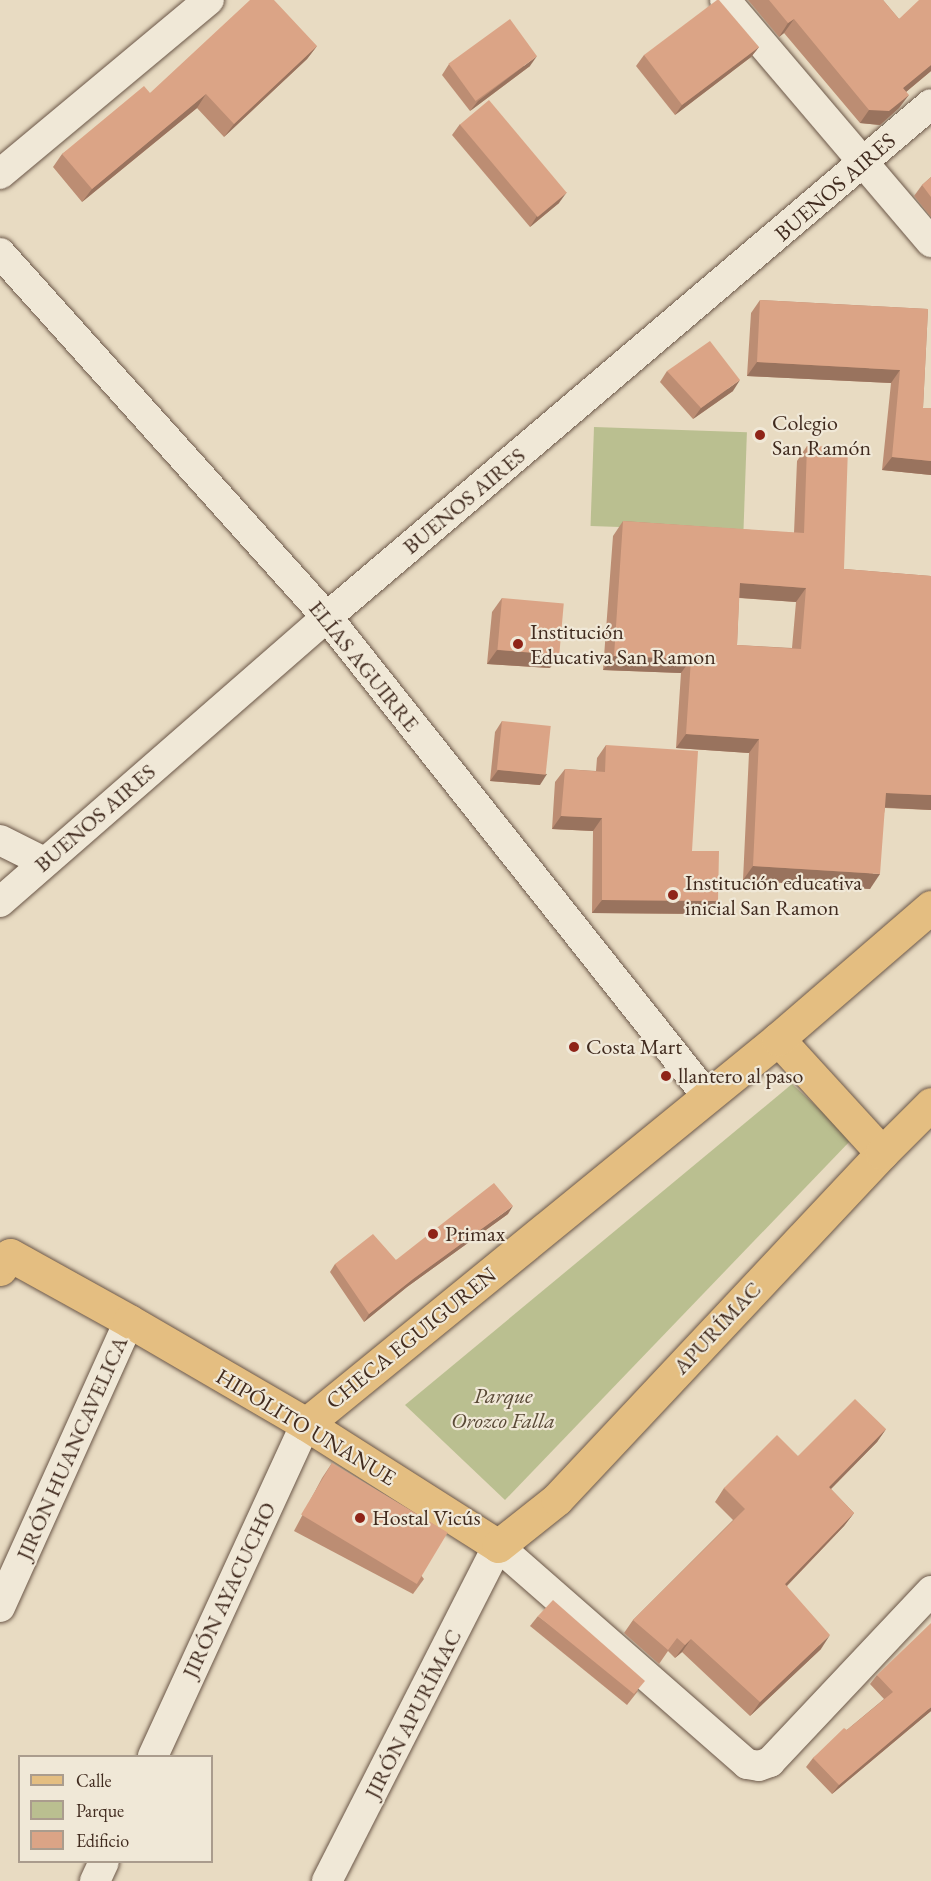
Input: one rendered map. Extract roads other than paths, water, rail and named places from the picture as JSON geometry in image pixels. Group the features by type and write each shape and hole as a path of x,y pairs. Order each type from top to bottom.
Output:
{"main road":[{"name":"CHECA EGUIGUREN","path":"306,1424 778,1039 931,907"},
{"path":"778,1039 882,1153"},
{"name":"APURÍMAC","path":"498,1546 557,1499 882,1153 931,1104"},
{"name":"HIPÓLITO UNANUE","path":"3,1258 129,1321 306,1424 498,1546"}],"street":[{"path":"0,174 209,0"},
{"path":"725,0 866,162 931,242"},
{"name":"BUENOS AIRES","path":"0,902 327,617 866,162 931,104"},
{"name":"ELÍAS AGUIRRE","path":"0,253 327,617 707,1096"},
{"path":"0,840 44,862"},
{"name":"JIRÓN HUANCAVELICA","path":"0,1607 129,1321"},
{"name":"JIRÓN AYACUCHO","path":"153,1755 306,1424"},
{"name":"HIPÓLITO UNANUE","path":"498,1546 747,1764 759,1766 770,1761 931,1591"},
{"name":"JIRÓN APURÍMAC","path":"327,1881 498,1546"},
{"path":"95,1881 104,1863"}],"place":[{"name":"Colegio San Ramón","path":"760,435"},
{"name":"Institución Educativa San Ramon","path":"518,644"},
{"name":"Institución educativa inicial San Ramon","path":"673,895"},
{"name":"Costa Mart","path":"574,1047"},
{"name":"llantero al paso","path":"666,1076"},
{"name":"Primax","path":"433,1234"},
{"name":"Hostal Vicús","path":"360,1518"}],"park label":[{"name":"Parque Orozco Falla","path":"503,1408"}]}
